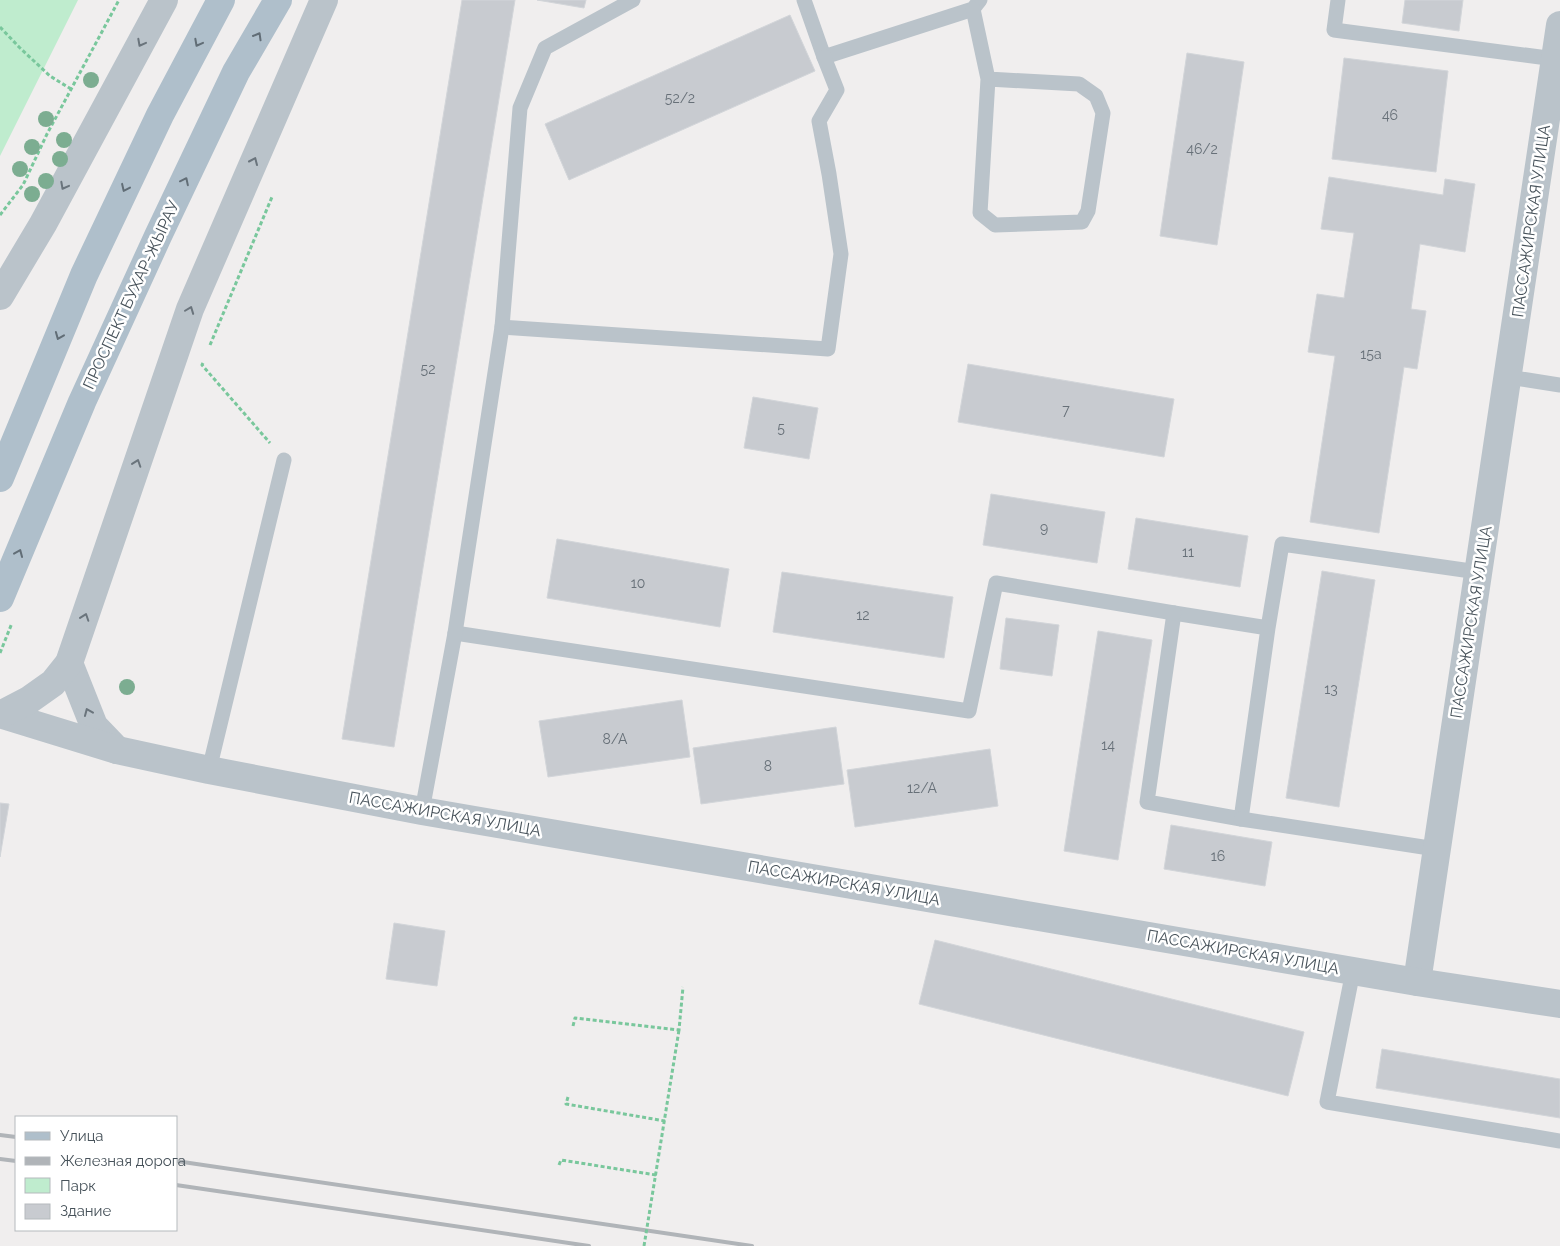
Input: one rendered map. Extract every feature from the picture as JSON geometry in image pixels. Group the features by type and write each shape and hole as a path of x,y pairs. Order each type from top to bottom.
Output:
{"main road":[{"path":"0,478 84,275 160,115 221,0"},
{"name":"ПРОСПЕКТ БУХАР-ЖЫРАУ","path":"0,598 82,402 158,236 236,72 278,0"}],"street":[{"path":"0,296 43,224 164,0"},
{"path":"1,714 29,700 53,683 69,663 190,309 324,0"},
{"name":"ПАССАЖИРСКАЯ УЛИЦА","path":"1,714 117,750 209,770 422,811 1417,982 1560,25"},
{"path":"69,663 94,726 117,750"},
{"path":"1417,982 1560,1004"}],"lane":[{"path":"422,811 455,633 502,327 520,108 545,48 633,0"},
{"path":"502,327 828,349 841,254 819,121 837,90 804,0"},
{"path":"1338,0 1334,30 1555,59"},
{"path":"824,56 976,4 988,79 980,214 995,224 1082,222 1088,211 1103,113 1096,96 1079,84 988,79"},
{"path":"1508,377 1560,385"},
{"path":"209,770 284,460"},
{"path":"1241,819 1282,544 1478,572"},
{"path":"455,633 969,711 996,583 1268,628"},
{"path":"1174,613 1147,802 1241,819 1436,849"},
{"path":"1352,971 1327,1102 1560,1141"}],"path":[{"path":"0,215 23,185 118,0"},
{"path":"0,27 50,76 71,89"},
{"path":"210,346 274,192"},
{"path":"206,356 202,365 284,460"},
{"path":"644,1246 666,1121 683,987"},
{"path":"572,1026 575,1018 679,1030"},
{"path":"568,1097 566,1104 666,1121"},
{"path":"559,1165 561,1160 656,1175"}],"green space":[{"path":"0,0 78,0 0,156"}],"building":[{"path":"462,0 515,0 394,747 342,739"},
{"path":"537,0 586,0 584,8"},
{"path":"1405,0 1463,0 1459,31 1402,23"},
{"path":"790,15 815,71 569,180 545,124"},
{"path":"1187,53 1244,62 1217,245 1160,236"},
{"path":"1344,58 1448,71 1436,172 1332,159"},
{"path":"1329,177 1443,195 1445,179 1475,184 1465,252 1420,244 1411,309 1426,311 1417,369 1404,367 1379,533 1310,522 1335,356 1308,352 1317,294 1344,298 1354,233 1321,229"},
{"path":"968,364 1174,399 1164,457 958,422"},
{"path":"753,397 818,408 809,459 744,448"},
{"path":"991,494 1105,512 1097,563 983,545"},
{"path":"1136,518 1248,536 1240,587 1128,569"},
{"path":"557,539 729,569 720,627 547,598"},
{"path":"1322,571 1375,580 1339,807 1286,798"},
{"path":"782,572 953,597 944,658 773,632"},
{"path":"1006,618 1059,625 1052,676 1000,669"},
{"path":"1098,631 1152,640 1118,860 1064,851"},
{"path":"682,700 690,757 548,777 539,721"},
{"path":"836,727 844,784 701,804 693,748"},
{"path":"990,749 998,806 855,827 847,770"},
{"path":"0,803 9,804 0,857"},
{"path":"1171,825 1272,842 1265,886 1164,869"},
{"path":"394,923 445,931 437,986 386,979"},
{"path":"935,940 1304,1032 1288,1096 919,1004"},
{"path":"1382,1049 1560,1079 1560,1118 1376,1088"}],"railway":[{"path":"0,1135 15,1137"},
{"path":"0,1159 15,1161"},
{"path":"178,1161 752,1246"},
{"path":"178,1185 589,1246"}]}
